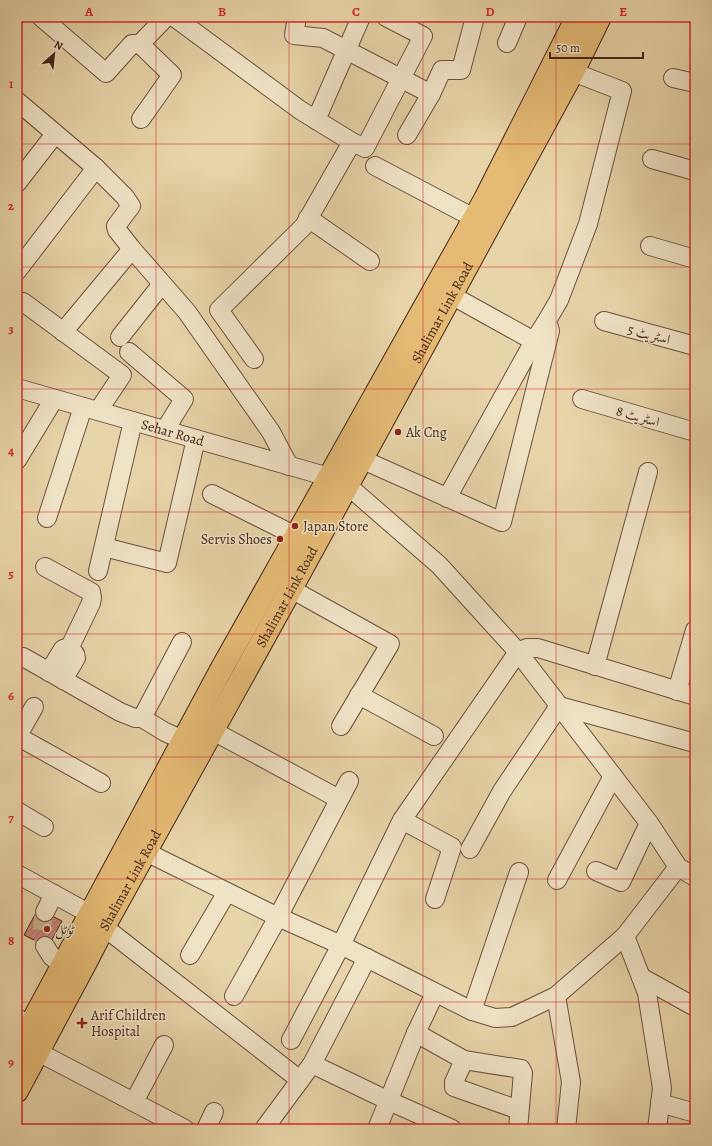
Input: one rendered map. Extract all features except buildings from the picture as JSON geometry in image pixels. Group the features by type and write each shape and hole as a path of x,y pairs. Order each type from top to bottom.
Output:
{"main road":[{"name":"Shalimar Link Road","path":"17,1091 86,962 97,920 183,740 222,668 296,536 338,481 361,459 451,295 459,261 474,218 577,17"},
{"name":"Shalimar Link Road","path":"17,1050 24,1022 63,965 146,852 291,589 338,481 459,261 573,72 600,17"},
{"path":"222,668 242,678"}],"street":[{"path":"41,17 106,73 132,44 140,44 172,75 141,119"},
{"path":"140,44 166,17"},
{"path":"174,17 300,110 352,142 365,148 423,36 386,17"},
{"path":"297,17 294,35 323,38 431,94"},
{"path":"316,120 361,17"},
{"path":"407,135 431,94 442,70 461,70 476,17"},
{"path":"507,43 518,17"},
{"path":"447,498 534,341 559,300 588,224 622,91 573,72"},
{"path":"673,78 695,84"},
{"path":"17,101 96,168 125,197 131,206 116,226 117,230 187,312 271,432 289,466"},
{"path":"17,182 55,134"},
{"path":"254,359 219,310 304,226 352,142"},
{"path":"652,159 695,171"},
{"path":"375,166 474,218"},
{"path":"17,271 96,168"},
{"path":"308,218 370,261"},
{"path":"650,246 695,259"},
{"path":"63,332 132,249"},
{"path":"162,284 125,344 184,399 165,430"},
{"path":"451,295 534,341"},
{"path":"23,302 122,375 90,409 48,518"},
{"name":"اسٹریٹ 5","path":"604,321 695,346"},
{"path":"361,459 502,522 550,331 545,324"},
{"name":"Sehar Road","path":"17,388 338,481"},
{"path":"17,460 54,399"},
{"name":"اسٹریٹ 8","path":"582,399 695,432"},
{"path":"98,571 133,421"},
{"path":"104,547 167,563 196,439"},
{"path":"595,666 648,472"},
{"path":"338,481 439,565 518,652 650,822 678,867 695,877"},
{"path":"212,494 296,536"},
{"path":"45,567 91,592 92,598 69,649 74,652 76,658 56,676"},
{"path":"291,589 390,644 340,726"},
{"path":"677,691 695,630"},
{"path":"142,718 182,642"},
{"path":"291,1040 341,945 402,820 518,652 528,648 538,648 695,696"},
{"path":"17,657 23,657 120,712 135,718 142,718 165,732 183,740"},
{"path":"359,695 434,736"},
{"path":"559,706 695,743"},
{"path":"470,849 502,792 559,706"},
{"path":"34,707 17,737 101,783"},
{"path":"213,730 339,799"},
{"path":"557,880 613,776"},
{"path":"234,996 278,917 349,781"},
{"path":"17,811 44,827"},
{"path":"402,820 452,848 435,899"},
{"path":"596,871 621,882 650,822"},
{"path":"146,852 278,917 341,945 472,1012 495,1018 512,1017 556,996 625,936 678,867"},
{"path":"472,1012 519,872"},
{"path":"17,874 97,920 300,1080"},
{"path":"190,955 227,892"},
{"path":"45,912 54,894"},
{"path":"625,936 647,993 662,1088 657,1129"},
{"path":"45,946 52,957 63,965"},
{"path":"264,1129 312,1064 367,958"},
{"path":"641,977 695,1007"},
{"path":"377,1129 416,1032 435,993"},
{"path":"556,996 571,1082 566,1129"},
{"path":"416,1032 464,1060 521,1069 523,1074 518,1129"},
{"path":"134,1102 164,1045"},
{"path":"38,1052 185,1129"},
{"path":"464,1060 454,1082 454,1087 519,1110"},
{"path":"312,1064 452,1129"},
{"path":"660,1103 695,1113"},
{"path":"206,1129 214,1112"}],"tunnel":[{"path":"45,912 42,929 45,946"}],"place":[{"name":"Ak Cng","path":"398,432"},
{"name":"Japan Store","path":"295,526"},
{"name":"Servis Shoes","path":"280,539"},
{"name":"ٹوٹل","path":"47,929"},
{"name":"Arif Children Hospital","path":"82,1023"}]}
